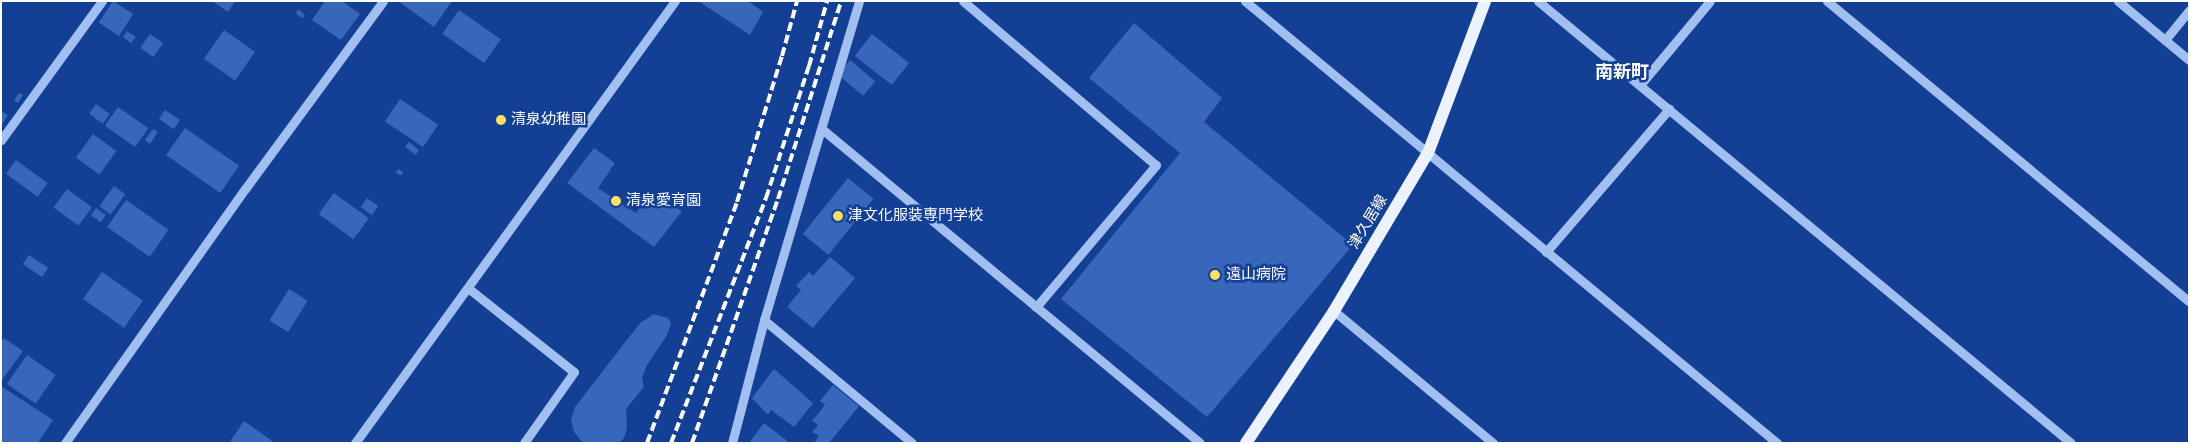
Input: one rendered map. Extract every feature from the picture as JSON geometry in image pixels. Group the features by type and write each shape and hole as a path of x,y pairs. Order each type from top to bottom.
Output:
{"main road":[{"name":"津久居線","path":"1246,443 1334,311 1428,154 1485,1"}],"street":[{"path":"1,140 102,1"},
{"path":"65,443 245,189 383,1"},
{"path":"356,443 675,1"},
{"path":"732,443 764,320 859,1"},
{"path":"963,1 1156,165 1036,307"},
{"path":"1245,1 1776,443"},
{"path":"1538,1 2071,443"},
{"path":"1640,86 1710,1"},
{"path":"1827,1 2189,302"},
{"path":"2118,1 2189,60"},
{"path":"2165,40 2189,10"},
{"path":"1546,252 1668,109"},
{"path":"822,129 1200,443"},
{"path":"468,288 574,372 524,443"},
{"path":"1334,311 1493,443"},
{"path":"764,320 912,443"}],"building":[{"path":"113,1 133,14 119,36 99,23"},
{"path":"212,1 235,1 228,12"},
{"path":"325,1 342,1 360,14 341,40 312,20"},
{"path":"398,1 452,1 434,27"},
{"path":"698,1 748,1 763,12 750,35"},
{"path":"298,9 305,15 303,18 296,14"},
{"path":"459,10 501,39 484,63 442,34"},
{"path":"1134,23 1222,98 1204,122 1353,245 1207,417 1061,299 1180,153 1089,78"},
{"path":"224,30 255,52 235,80 204,59"},
{"path":"127,31 136,37 131,43 123,37"},
{"path":"150,34 163,43 153,57 140,48"},
{"path":"872,34 909,63 892,85 855,56"},
{"path":"850,60 875,81 863,96 838,75"},
{"path":"19,93 23,95 18,103 14,100"},
{"path":"400,99 438,125 423,147 385,121"},
{"path":"96,104 110,114 103,124 89,114"},
{"path":"118,107 148,128 135,147 105,126"},
{"path":"165,110 180,120 174,129 159,119"},
{"path":"3,112 8,115 1,126 1,114"},
{"path":"185,128 239,166 220,193 166,155"},
{"path":"153,129 158,132 150,144 145,140"},
{"path":"93,134 116,151 99,175 76,157"},
{"path":"409,142 419,150 416,155 405,147"},
{"path":"594,148 615,163 598,188 636,213 652,191 682,211 654,247 567,183"},
{"path":"16,160 48,183 38,197 6,174"},
{"path":"398,169 403,172 401,176 396,172"},
{"name":"津文化服装専門学校","path":"848,178 874,199 828,255 803,234"},
{"path":"114,186 125,194 111,214 99,206"},
{"path":"67,189 92,207 79,226 53,208"},
{"path":"334,193 369,218 354,239 319,214"},
{"path":"367,198 378,206 372,215 361,207"},
{"path":"126,200 169,230 150,257 107,227"},
{"path":"96,208 106,215 101,222 91,215"},
{"path":"29,255 48,268 42,277 23,264"},
{"name":"津文化服装専門学校","path":"830,257 855,278 813,328 787,307 801,290 796,286 809,272 813,276"},
{"path":"102,272 143,301 124,328 83,299"},
{"path":"289,289 308,301 288,332 269,320"},
{"path":"654,314 668,318 671,324 667,335 647,365 642,378 644,387 626,409 627,428 624,438 619,443 583,443 574,432 571,420 575,407 640,323"},
{"path":"4,338 23,351 2,380 1,342"},
{"path":"27,355 56,375 36,404 7,384"},
{"path":"774,369 813,403 794,427 771,410 768,415 752,398"},
{"path":"833,385 859,406 829,443 814,443 819,436 812,432 818,425 812,421 825,405 820,401"},
{"path":"1,386 53,420 38,443 1,443"},
{"path":"244,421 275,443 229,443"},
{"path":"764,423 790,443 749,443"}],"railway":[{"path":"647,443 737,202 797,1"},
{"path":"671,443 766,198 809,66 827,1"},
{"path":"692,443 778,199 841,1"}],"place":[{"name":"清泉幼稚園","path":"501,120"},
{"name":"清泉愛育園","path":"616,201"},
{"name":"津文化服装専門学校","path":"838,216"},
{"name":"遠山病院","path":"1215,275"}],"district":[{"name":"南新町","path":"1622,72"}]}
